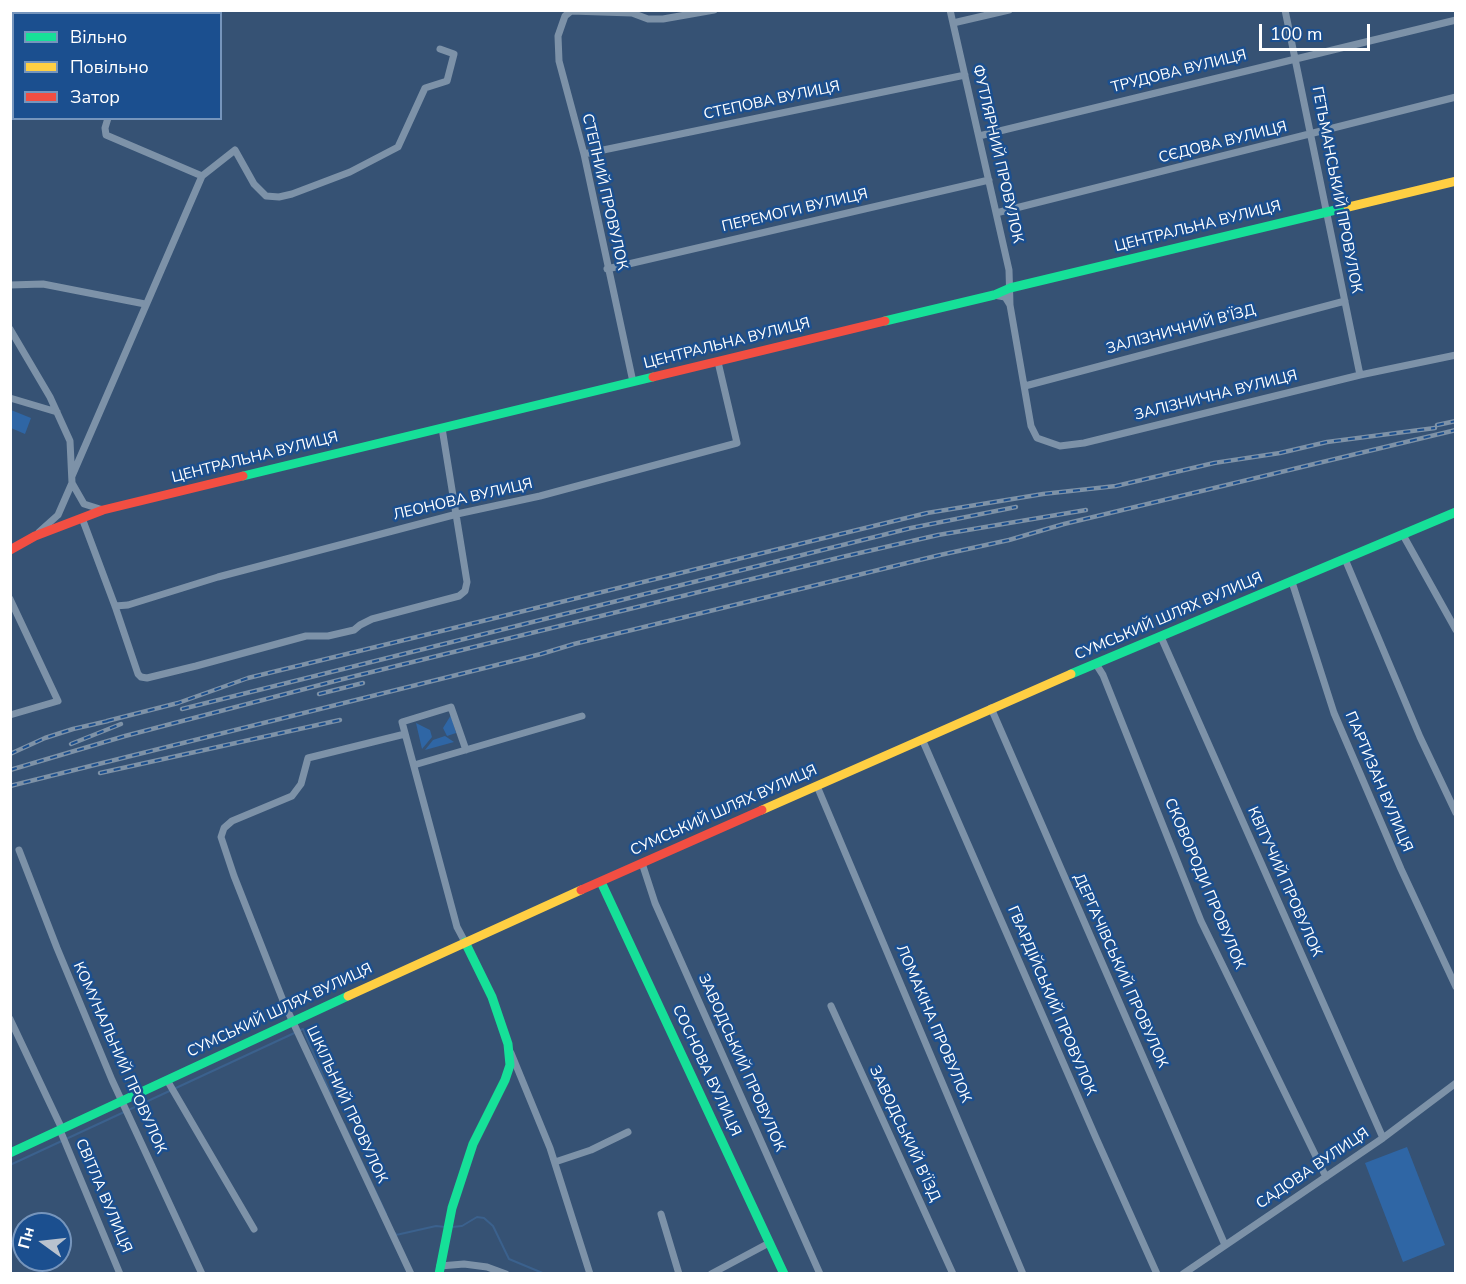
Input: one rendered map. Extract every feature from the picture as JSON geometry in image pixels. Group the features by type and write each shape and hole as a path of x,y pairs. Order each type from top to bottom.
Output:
{"street":[{"path":"571,11 632,12 648,19 663,19 714,10"},
{"name":"ФУТЛЯРНИЙ ПРОВУЛОК","path":"951,10 1009,270 1011,305 1025,386"},
{"path":"953,23 1009,10"},
{"name":"ГЕТЬМАНСЬКИЙ ПРОВУЛОК","path":"1285,10 1360,375"},
{"name":"СТЕПНИЙ ПРОВУЛОК","path":"571,11 565,15 558,36 559,61 584,154 633,382"},
{"name":"ТРУДОВА ВУЛИЦЯ","path":"980,136 1455,20"},
{"path":"35,536 58,515 145,304 202,176 235,150 254,184 266,196 279,197 350,172 398,147 426,88 447,81 454,54 441,49"},
{"name":"СТЕПОВА ВУЛИЦЯ","path":"584,154 965,75"},
{"name":"СЄДОВА ВУЛИЦЯ","path":"996,213 1455,97"},
{"path":"107,120 106,135 202,176"},
{"name":"ПЕРЕМОГИ ВУЛИЦЯ","path":"607,269 989,180"},
{"name":"ЦЕНТРАЛЬНА ВУЛИЦЯ","path":"10,550 35,536 103,510 1455,181"},
{"path":"10,285 43,284 145,304"},
{"path":"994,295 1005,297 1011,305"},
{"name":"ЗАЛІЗНИЧНИЙ В’ЇЗД","path":"1025,386 1345,301"},
{"path":"10,329 50,397 70,441 72,480 84,504 103,510"},
{"name":"ЗАЛІЗНИЧНА ВУЛИЦЯ","path":"1025,386 1032,426 1037,438 1060,446 1084,443 1360,375 1455,355"},
{"name":"ЛЕОНОВА ВУЛИЦЯ","path":"115,606 457,514 540,496 737,443 718,362"},
{"path":"10,398 57,412"},
{"path":"82,518 138,674 147,678 306,636 328,636 354,630 372,619 459,596 465,591 467,582 442,428"},
{"name":"СУМСЬКИЙ ШЛЯХ ВУЛИЦЯ","path":"10,1153 465,942 991,708 1455,512"},
{"path":"1403,535 1455,630"},
{"path":"1345,559 1420,737 1455,813"},
{"name":"ПАРТИЗАН ВУЛИЦЯ","path":"1292,582 1334,713 1455,987"},
{"path":"10,599 58,701 10,715"},
{"name":"КВІТУЧИЙ ПРОВУЛОК","path":"1161,637 1383,1138"},
{"name":"СКОВОРОДИ ПРОВУЛОК","path":"1096,664 1103,675 1201,921 1326,1177"},
{"path":"466,750 452,707 402,722 457,927 492,998 555,1162 590,1274"},
{"name":"ДЕРГАЧІВСЬКИЙ ПРОВУЛОК","path":"991,708 1226,1245"},
{"path":"414,765 582,716"},
{"name":"ШКІЛЬНИЙ ПРОВУЛОК","path":"405,734 308,758 301,784 292,796 232,821 224,828 221,837 234,876 293,1022 408,1273"},
{"name":"ГВАРДІЙСЬКИЙ ПРОВУЛОК","path":"922,739 1157,1274"},
{"name":"ЛОМАКІНА ПРОВУЛОК","path":"817,786 1023,1274"},
{"name":"КОМУНАЛЬНИЙ ПРОВУЛОК","path":"20,849 57,948 122,1101 202,1274"},
{"name":"ЗАВОДСЬКИЙ ПРОВУЛОК","path":"642,863 655,903 820,1274"},
{"name":"СОСНОВА ВУЛИЦЯ","path":"601,882 784,1274"},
{"name":"ЗАВОДСЬКИЙ В’ЇЗД","path":"831,1006 952,1274"},
{"name":"СВІТЛА ВУЛИЦЯ","path":"10,1019 61,1129 120,1274"},
{"path":"506,1274 487,1267 464,1264 439,1270 448,1227 473,1144 505,1080 510,1065 508,1044"},
{"path":"167,1080 254,1229"},
{"name":"САДОВА ВУЛИЦЯ","path":"1183,1274 1383,1138 1455,1083"},
{"path":"555,1162 591,1150 628,1132"},
{"path":"661,1214 680,1274"},
{"path":"711,1274 770,1243"}],"shaded area":[{"path":"11,410 31,418 25,434 11,428"},
{"path":"451,715 456,733 447,736 443,728"},
{"path":"416,723 430,730 432,737 422,749"},
{"path":"445,736 454,742 425,750 433,740"},
{"path":"1407,1147 1445,1245 1403,1262 1365,1163"}],"waterway":[{"path":"10,1165 303,1029 332,1097"},
{"path":"344,1124 386,1214"},
{"path":"452,1227 462,1226 477,1217 484,1218 493,1226 509,1259 545,1274"},
{"path":"395,1233 396,1235 436,1226 446,1227"}],"railway":[{"path":"1437,425 1456,421"},
{"path":"107,721 178,703 248,678 927,513 1043,494 1116,486 1214,463 1280,453 1327,442 1435,428"},
{"path":"10,786 574,644 1456,430"},
{"path":"182,709 911,528 1016,507"},
{"path":"10,770 125,736 339,680 842,557 938,535 1086,510"},
{"path":"319,694 363,683"},
{"path":"100,773 340,720"},
{"path":"10,754 45,738 108,721"},
{"path":"71,744 121,724"}],"traffic: fast":[{"path":"885,321 994,295 1010,288 1348,207"},
{"path":"243,476 653,377"},
{"path":"1071,674 1456,512"},
{"path":"601,882 784,1274"},
{"path":"439,1274 452,1208 473,1144 505,1080 510,1065 508,1044 492,997 465,942"},
{"path":"10,1153 348,996"}],"traffic: slow":[{"path":"1348,207 1456,181"},
{"path":"762,810 1071,674"},
{"path":"348,996 581,890"}],"traffic: jam":[{"path":"653,377 885,321"},
{"path":"10,550 35,536 103,510 243,476"},
{"path":"581,890 762,810"}]}
